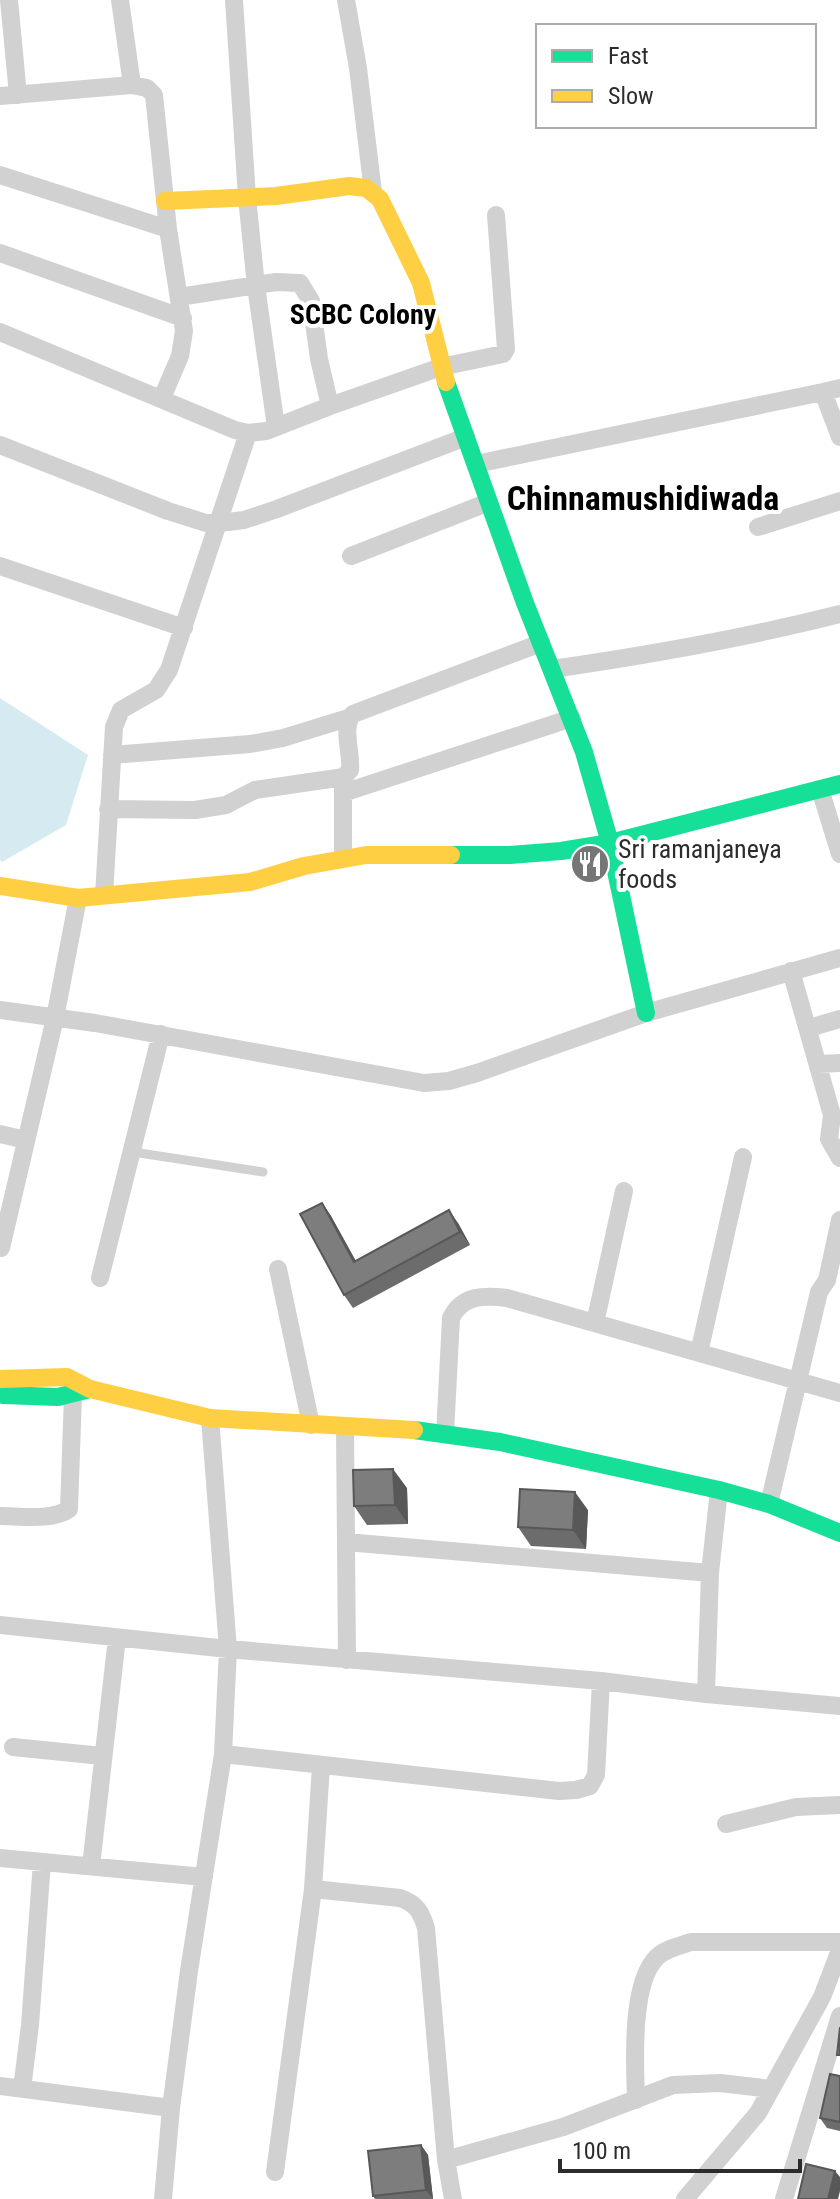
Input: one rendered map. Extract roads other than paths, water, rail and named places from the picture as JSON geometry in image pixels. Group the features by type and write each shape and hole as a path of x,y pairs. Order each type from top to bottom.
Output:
{"street":[{"path":"9,0 9,96 132,85 147,88 154,95 168,229 184,331 180,356 162,398"},
{"path":"120,0 132,85"},
{"path":"234,0 247,197 276,427"},
{"path":"346,0 358,68 373,192"},
{"path":"0,175 168,229"},
{"path":"165,201 299,194 349,186 366,188 380,199 421,283 441,367 541,643 572,718 598,797 646,1013"},
{"path":"0,332 248,433 276,427 441,367 500,357 505,352 496,215"},
{"path":"0,253 183,318"},
{"path":"179,297 300,283 308,293 330,406"},
{"path":"476,464 831,390 840,437"},
{"path":"104,895 114,727 121,710 156,690 169,670 248,433"},
{"path":"0,445 168,511 206,523 219,523 244,520 277,509 466,437"},
{"path":"758,527 840,501"},
{"path":"351,556 489,502"},
{"path":"0,566 184,628"},
{"path":"552,669 646,655 840,614"},
{"path":"112,755 250,744 283,738 348,718 359,711 541,643"},
{"path":"343,858 344,785 351,764 348,718"},
{"path":"108,809 195,810 226,805 255,790 344,785 572,718"},
{"path":"0,886 78,898 250,882 343,858 391,854 510,855 610,843 840,784"},
{"path":"820,789 840,854"},
{"path":"1,1248 55,1018 78,898"},
{"path":"0,1010 161,1034 424,1083 449,1081 477,1073 646,1013 840,958"},
{"path":"791,971 836,1115 829,1139 840,1158"},
{"path":"809,1028 840,1019"},
{"path":"100,1278 161,1034"},
{"path":"819,1064 840,1063"},
{"path":"0,1134 26,1140"},
{"path":"699,1353 743,1157"},
{"path":"595,1323 624,1191"},
{"path":"769,1504 819,1292 834,1282 840,1220"},
{"path":"278,1269 311,1425"},
{"path":"445,1434 451,1318 457,1307 476,1297 492,1296 595,1323 840,1393"},
{"path":"0,1379 67,1377 82,1392"},
{"path":"0,1516 63,1514 69,1509 72,1501 70,1457 82,1392"},
{"path":"0,1395 58,1397 82,1392 210,1418 445,1434 514,1445 719,1490 769,1504 840,1533"},
{"path":"163,2199 171,2108 223,1754 228,1649 210,1418"},
{"path":"345,1427 347,1660"},
{"path":"706,1694 710,1573 719,1490"},
{"path":"346,1542 710,1573"},
{"path":"0,1625 840,1706"},
{"path":"91,1866 117,1638"},
{"path":"223,1754 559,1791 576,1790 590,1786 596,1775 601,1681"},
{"path":"13,1747 102,1756"},
{"path":"275,2172 313,1889 321,1766"},
{"path":"726,1824 796,1807 840,1805"},
{"path":"0,1858 204,1877"},
{"path":"22,2089 42,1862"},
{"path":"313,1889 400,1898 421,1911 426,1928 446,2160 453,2199"},
{"path":"636,2100 636,2019 648,1971 656,1958 691,1942 840,1942"},
{"path":"685,2199 738,2139 831,1998 840,1950"},
{"path":"784,2199 840,2016"},
{"path":"446,2160 563,2127 673,2085 694,2082 771,2089"},
{"path":"0,2086 171,2108"}],"lane":[{"path":"133,1152 263,1172"}],"place":[{"name":"Sri ramanjaneya foods","path":"590,864"}],"district":[{"name":"SCBC Colony","path":"363,314"},
{"name":"Chinnamushidiwada","path":"643,498"}]}
